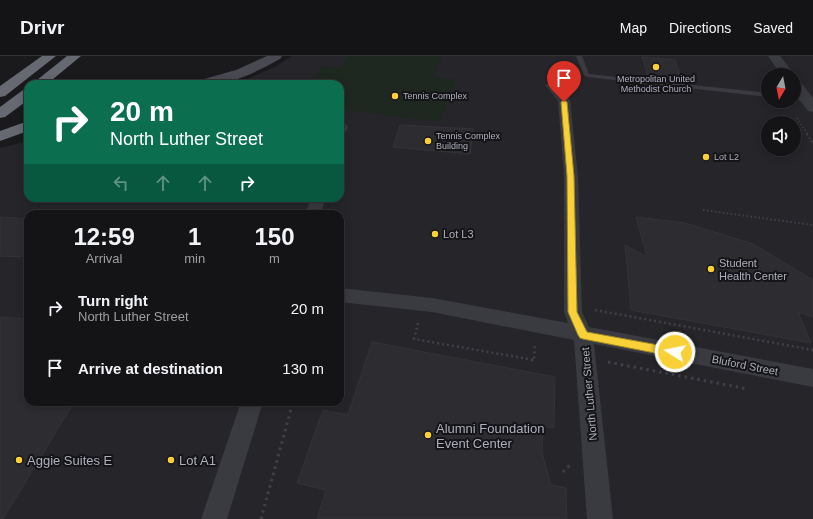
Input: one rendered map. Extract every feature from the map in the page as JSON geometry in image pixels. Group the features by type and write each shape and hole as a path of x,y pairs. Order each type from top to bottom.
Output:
{"highway":[{"path":"3,90 50,56"},
{"path":"45,80 75,56"},
{"path":"0,114 24,95"},
{"path":"0,136 24,127"}],"main road":[{"path":"217,80 256,67 276,56"}],"street":[{"path":"774,56 783,68"},
{"name":"North Luther Street","path":"551,85 564,100 571,176 573,312 583,335 600,519"},
{"name":"Bluford Street","path":"344,295 432,305 813,378"},
{"path":"214,519 251,406"}],"lane":[{"path":"579,56 587,75 761,94"}],"path":[{"path":"794,113 813,144"},
{"path":"703,210 813,225"},
{"path":"573,306 813,350"},
{"path":"411,322 418,323 414,339 534,360 535,344 537,340"},
{"path":"586,358 750,389"},
{"path":"261,519 292,406"},
{"path":"563,472 574,461"}],"shaded area":[{"path":"292,56 813,56 813,519 0,519 0,148 24,142 24,202 344,202 344,80 244,80 273,68"},
{"name":"Tennis Complex","path":"349,56 442,56 433,77 456,80 440,122 344,110 344,80 311,80 323,66 340,68"}],"building":[{"path":"642,57 675,60 682,81 648,77"},
{"name":"Tennis Complex Building","path":"400,125 473,129 470,154 393,147"},
{"path":"0,217 24,219 24,257 0,256"},
{"name":"Student Health Center","path":"636,217 685,223 753,244 813,280 813,317 798,312 811,343 631,310 625,245 647,257"},
{"name":"Aggie Suites E","path":"0,317 24,319 24,406 72,406 3,519 0,519"},
{"name":"Alumni Foundation Event Center","path":"372,342 555,377 554,428 543,426 542,452 551,485 566,488 567,519 317,519 326,490 297,483 323,410 348,415"}],"place":[{"name":"Metropolitan United Methodist Church","path":"656,67"},
{"name":"Tennis Complex","path":"395,96"},
{"name":"Tennis Complex Building","path":"428,141"},
{"name":"Lot L2","path":"706,157"},
{"name":"Lot L3","path":"435,234"},
{"name":"Student Health Center","path":"711,269"},
{"name":"Alumni Foundation Event Center","path":"428,435"},
{"name":"Aggie Suites E","path":"19,460"},
{"name":"Lot A1","path":"171,460"}],"route":[{"path":"564,102 571,176 573,312 583,335 675,352"}]}
